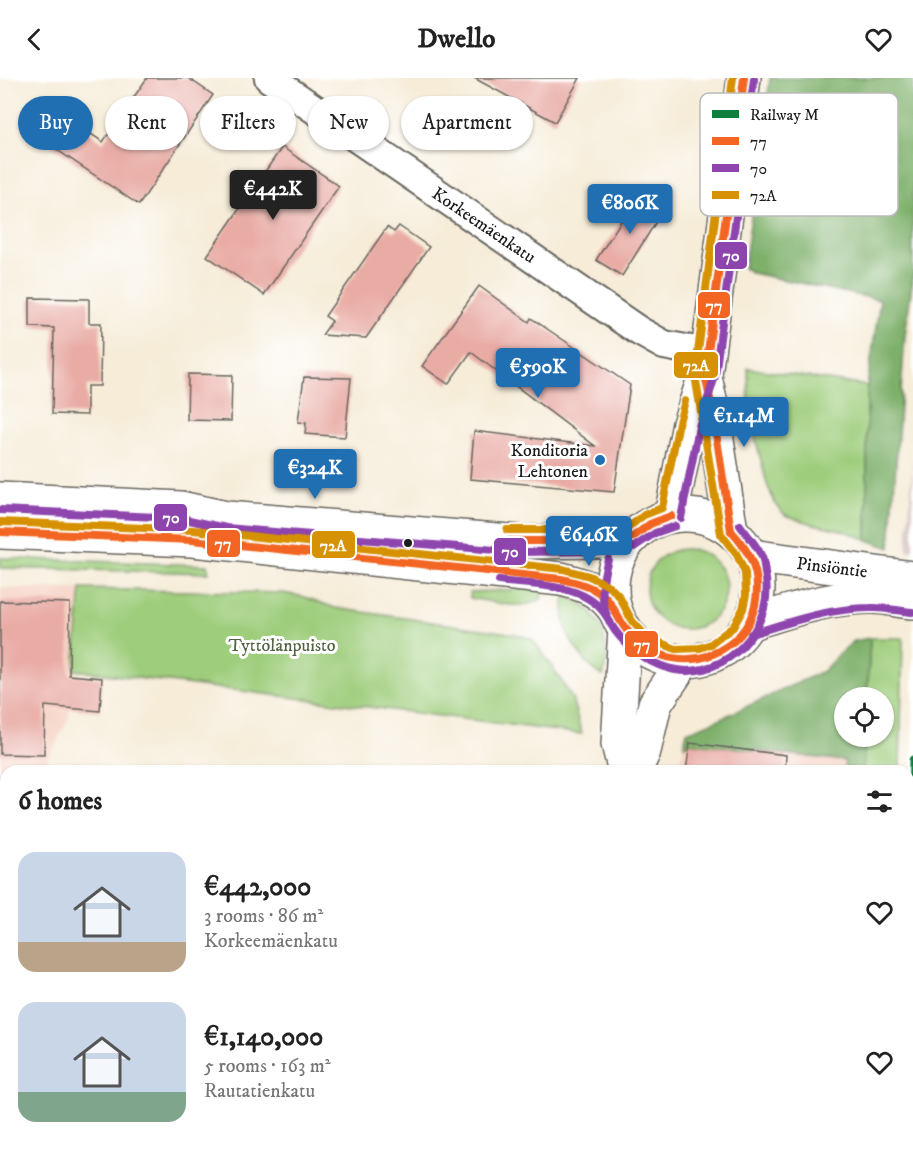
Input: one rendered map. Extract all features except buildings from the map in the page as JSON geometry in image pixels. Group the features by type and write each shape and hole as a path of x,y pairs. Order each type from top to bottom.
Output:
{"main road":[{"path":"742,93 744,78"},
{"path":"671,516 689,424 706,364 726,216"},
{"path":"706,364 730,531"},
{"path":"0,499 180,507 227,518 521,542 601,541 633,537"},
{"path":"0,532 192,540 561,579 589,587 607,598 621,621 641,646 661,657 684,661 703,658 721,651 736,640 748,624 757,602 758,579 751,556 742,542 712,520 692,515 671,516 650,524 633,537 620,554 613,575 612,594 621,621 618,744 623,765"},
{"name":"Pinsiöntie","path":"751,556 913,578"},
{"name":"Pinsiöntie","path":"748,624 806,605 843,599 873,597 913,602"},
{"path":"638,765 644,751 655,704 684,661"}],"street":[{"name":"Korkeemäenkatu","path":"269,78 639,331 706,364"}],"shaded area":[{"path":"913,453 913,551 907,550"},
{"path":"0,588 81,589 69,718 44,765 0,765"},
{"path":"690,743 845,761 845,765 680,765 684,745"}],"green space":[{"path":"770,78 913,78 913,277 905,336 890,548 867,540 867,386 880,300 752,273 744,268 751,216 898,216 898,93 768,93"},
{"path":"748,368 867,386 867,540 845,531 785,515 775,503 767,484 749,414"},
{"path":"678,549 694,549 715,560 726,581 726,597 715,618 694,629 678,629 664,623 652,611 646,597 646,581 652,567 664,555"},
{"path":"0,558 207,565 209,573 0,568"},
{"path":"543,588 541,599 525,605 470,598 470,592"},
{"name":"Tyttölänpuisto","path":"81,589 283,593 305,597 335,608 516,634 532,639 552,666 572,698 582,734 74,670"},
{"path":"565,595 587,608 600,627 606,650 603,676 584,659 568,635 564,616"},
{"path":"870,638 903,638 900,765 863,765 864,747 894,747 894,687 868,687"},
{"path":"870,638 868,687 834,687 834,747 864,747 863,765 845,765 845,761 690,743 684,745 687,732 823,671 854,641"}],"rail line":[{"name":"M","path":"913,760 913,765"}],"transit line":[{"name":"72A","path":"731,93 733,78"},
{"name":"77","path":"742,93 744,78"},
{"name":"70","path":"752,93 754,79"},
{"name":"72A","path":"0,522 193,530 563,569 589,576 609,586 619,596 632,621 653,640 676,649 700,648 711,644 733,627 743,609 746,595 745,573 737,555 721,534 695,375 715,216"},
{"name":"77","path":"726,216 705,375 731,531"},
{"name":"70","path":"681,518 699,427 715,376 736,216"},
{"name":"72A","path":"507,530 600,530 629,527 644,515 662,508 685,401"},
{"name":"70","path":"0,510 180,518 226,528 521,552 601,551 634,547 655,533 675,526"},
{"name":"77","path":"509,541 601,541 633,537 650,524 671,516"},
{"name":"70","path":"608,559 604,574 603,601 611,625 618,635 640,655 662,666 687,671 705,668 722,662 736,652 758,624 764,608 767,591 763,559 740,525"},
{"name":"77","path":"0,532 192,540 561,579 583,585 603,595 626,629 647,648 660,655 687,659 701,658 727,646 740,635 753,613 757,596 755,571 746,550 731,531"},
{"name":"70","path":"499,581 543,585 573,592 586,597 607,617"},
{"name":"70","path":"751,634 840,610 875,608 912,612"}],"place":[{"name":"Konditoria Lehtonen","path":"600,460"}]}
